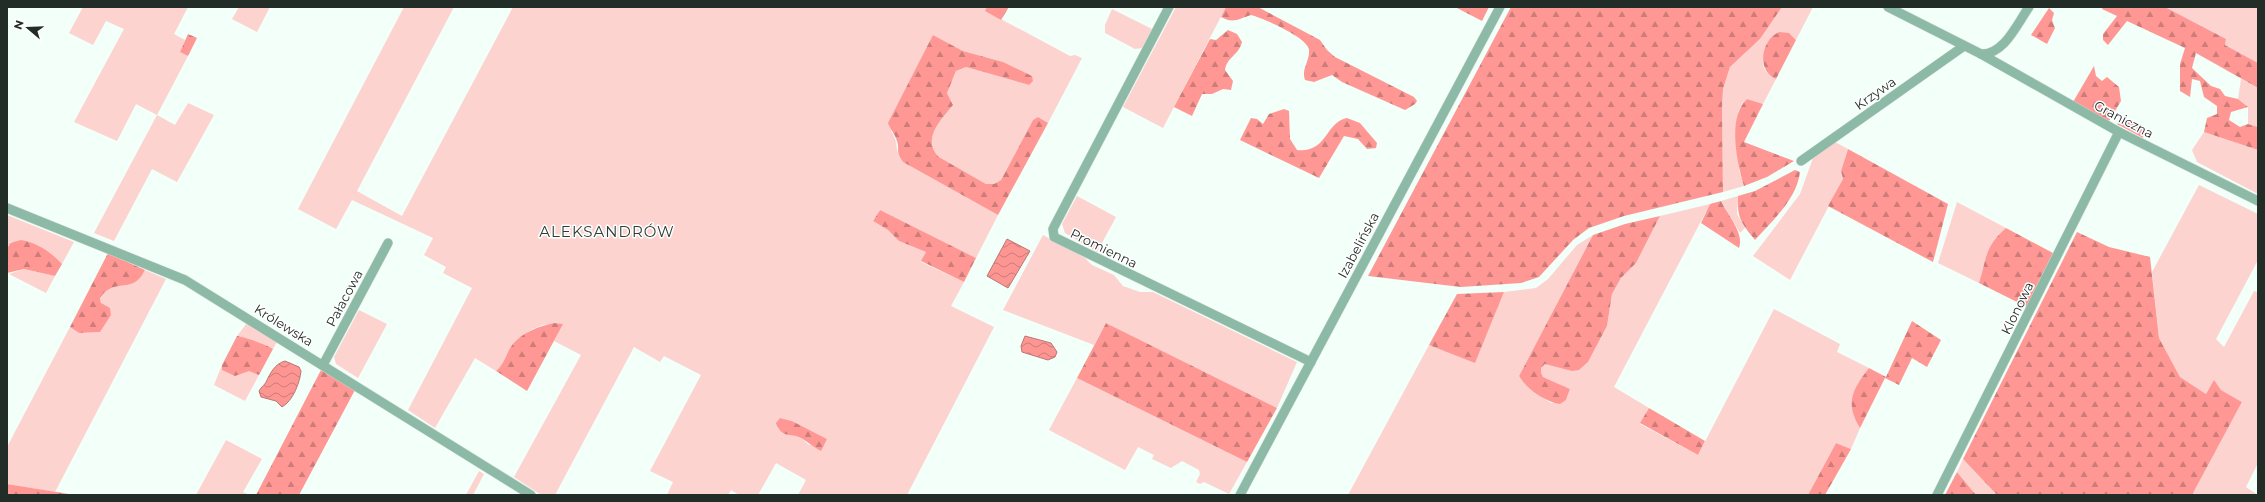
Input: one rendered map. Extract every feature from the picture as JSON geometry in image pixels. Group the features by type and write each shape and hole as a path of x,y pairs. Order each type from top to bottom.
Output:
{"street":[{"name":"Promienna","path":"1169,7 1056,223 1054,237 1311,362"},
{"name":"Izabelińska","path":"1240,495 1500,7"},
{"name":"Graniczna","path":"1888,7 1981,54 2119,132 2258,201"},
{"path":"1981,54 1999,49 2028,7"},
{"name":"Krzywa","path":"1801,161 1964,46"},
{"name":"Klonowa","path":"1937,495 2119,132"},
{"name":"Królewska","path":"7,208 185,280 531,495"},
{"name":"Pałacowa","path":"323,365 388,244"}],"shaded area":[{"path":"83,7 188,7 174,34 185,40 180,52 188,56 157,115 136,104 117,141 74,122 124,29 106,21 93,45 69,33"},
{"path":"239,7 270,7 257,32 232,19"},
{"path":"404,7 454,7 357,191 402,216 513,7 987,7 986,11 1070,56 1075,55 1082,58 1048,123 1038,117 1033,120 1001,180 994,184 986,184 939,157 934,150 932,137 939,123 953,105 947,93 956,71 966,67 1029,85 1003,62 963,51 933,35 891,131 894,136 898,154 903,162 998,215 976,258 880,210 873,221 888,230 899,241 926,252 921,262 964,282 951,306 994,327 907,495 798,495 806,480 776,463 758,495 739,495 731,490 728,495 667,495 673,482 650,471 701,375 664,356 660,362 634,347 555,495 541,495 514,477 581,355 554,341 562,324 548,324 540,326 521,337 509,351 501,366 496,371 475,358 435,428 408,410 472,288 443,273 446,267 424,255 433,238 352,200 336,229 298,209","holes":["780,418 792,421 827,439 809,445"]},
{"path":"1176,7 1226,7 1163,128 1123,107"},
{"path":"1782,7 1813,7 1796,40 1789,33 1775,34 1767,46 1763,58 1763,64 1769,75 1776,79 1763,104 1747,99 1742,104 1738,112 1739,170 1744,186 1723,192 1723,89 1730,67 1760,39"},
{"path":"2165,7 2258,7 2258,63 2225,45 2226,39"},
{"path":"1112,9 1152,29 1142,48 1135,49 1105,33 1105,25"},
{"path":"2241,79 2258,88 2258,127 2248,124 2248,107 2238,99"},
{"path":"188,103 214,115 177,182 152,169 114,241 94,233 157,115 175,125"},
{"path":"2204,132 2258,150 2258,194 2197,162 2192,150"},
{"path":"1835,142 1848,149 1841,171 1843,179 1790,280 1753,256 1800,194 1813,158"},
{"path":"2199,185 2258,214 2258,260 2216,339 2224,347 2254,291 2258,292 2258,463 2246,487 2258,495 2192,495 2242,402 2221,390 2214,381 2206,394 2180,377 2159,338 2152,272"},
{"path":"1077,196 1116,217 1097,252 1065,233 1062,224"},
{"path":"1738,196 1737,214 1745,228 1740,233 1721,201"},
{"path":"1957,202 2006,228 1994,241 1987,253 1979,283 1938,263"},
{"path":"1710,204 1614,387 1649,408 1640,424 1698,455 1774,309 1840,344 1837,352 1869,368 1860,382 1854,397 1854,412 1860,428 1851,449 1836,443 1808,495 1348,495 1429,345 1475,362 1504,292 1536,288 1548,279 1577,245 1593,235 1519,376 1534,392 1551,403 1566,400 1570,389 1543,377 1540,373 1541,368 1545,364 1579,370 1588,362 1607,326 1612,294 1621,278 1636,263 1660,216"},
{"path":"7,215 74,242 62,264 45,249 33,244 10,242 7,249"},
{"path":"1043,235 1085,258 1092,265 1114,275 1123,286 1140,292 1153,292 1297,362 1277,408 1106,323 1094,345 1003,310"},
{"path":"24,269 55,276 46,293 9,274"},
{"path":"145,270 166,279 55,492 7,484 7,447 70,327 79,333 100,332 106,307 102,305 100,298 112,288 135,282 140,278"},
{"path":"359,310 387,324 358,378 336,364 334,357"},
{"path":"247,323 277,342 273,349 244,337 237,336"},
{"path":"222,365 222,370 253,371 259,375 245,401 214,385"},
{"path":"1077,378 1247,462 1229,494 1204,482 1200,484 1196,482 1200,474 1199,470 1182,461 1171,468 1152,459 1154,455 1138,447 1125,470 1049,430"},
{"path":"226,440 262,459 243,492 249,495 196,495"},
{"path":"1963,459 1997,495 1976,495 1957,472"},
{"path":"479,471 484,474 473,495 466,495"}],"green space":[{"path":"987,7 1009,7 1001,20 985,11"},
{"path":"1226,7 1258,7 1320,40 1327,50 1335,57 1414,97 1417,101 1405,110 1342,82 1332,75 1314,82 1305,80 1304,72 1309,50 1307,45 1302,40 1275,24 1251,15 1236,20 1225,19 1221,17"},
{"path":"1455,7 1489,7 1482,21"},
{"path":"1511,7 1782,7 1760,39 1730,67 1723,89 1723,192 1624,216 1589,228 1573,240 1539,277 1521,283 1461,287 1368,276"},
{"path":"2103,7 2165,7 2226,39 2225,45 2258,63 2258,88 2196,53 2192,68 2211,86 2220,89 2225,96 2238,99 2248,107 2231,112 2229,120 2240,127 2248,124 2258,127 2258,150 2204,132 2207,118 2217,114 2217,106 2204,97 2200,81 2192,79 2190,97 2180,91 2180,64 2185,48 2127,21 2108,45 2103,40 2103,34 2117,16 2102,9"},
{"path":"2049,8 2054,13 2052,20 2055,28 2047,44 2031,35"},
{"path":"1228,30 1237,34 1242,42 1238,50 1228,62 1225,70 1233,81 1231,90 1223,89 1212,94 1202,94 1192,116 1174,107 1210,39 1216,40"},
{"path":"1779,32 1789,33 1796,40 1776,79 1770,75 1766,69 1763,63 1763,56 1768,42"},
{"path":"188,34 197,38 188,56 180,52"},
{"path":"933,35 963,51 1003,62 1032,76 1033,81 1029,85 966,67 956,71 947,93 953,105 939,123 932,137 934,150 939,157 986,184 994,184 1001,180 1033,120 1038,117 1048,123 998,215 903,162 898,153 897,141 888,123"},
{"path":"2094,66 2096,76 2102,81 2107,77 2119,87 2121,101 2109,121 2073,102"},
{"path":"1747,99 1763,104 1744,142 1794,161 1767,177 1744,186 1735,141 1735,128 1741,107"},
{"path":"1284,109 1289,111 1290,139 1297,150 1307,150 1315,147 1321,142 1334,125 1347,118 1360,123 1377,143 1376,148 1367,149 1358,139 1344,136 1319,178 1240,140 1251,118 1257,119 1263,124 1269,114"},
{"path":"2124,119 2142,125 2144,129 2143,138 2117,124"},
{"path":"1848,149 1948,204 1933,262 1828,206 1843,179 1841,171"},
{"path":"1795,170 1800,172 1798,182 1789,200 1783,209 1755,240 1746,229 1739,215 1738,196 1755,191"},
{"path":"1721,201 1738,230 1740,237 1739,248 1701,223 1710,204"},
{"path":"880,210 976,258 964,282 921,261 926,252 899,241 888,230 873,221"},
{"path":"1660,216 1636,263 1621,278 1612,294 1607,326 1588,362 1579,370 1572,371 1545,364 1541,368 1543,377 1570,389 1566,400 1560,404 1542,398 1527,386 1519,376 1593,235 1625,224"},
{"path":"2006,228 2053,253 2027,307 1979,283 1987,253 1994,241"},
{"path":"2077,232 2109,247 2150,257 2159,338 2180,377 2206,394 2214,380 2221,390 2242,402 2192,495 1997,495 1963,459"},
{"path":"21,240 33,243 44,249 62,264 55,276 24,269 7,273 7,249 10,243"},
{"path":"108,253 145,270 140,278 135,282 112,288 100,298 101,303 110,308 111,315 100,332 79,333 70,327"},
{"path":"1504,292 1475,363 1429,345 1457,294"},
{"path":"1912,321 1941,340 1927,367 1912,358 1899,385 1885,378 1860,428 1855,419 1852,404 1852,397 1858,383 1869,368 1886,377"},
{"path":"554,323 563,324 527,391 496,371 502,364 513,344 518,339 535,329"},
{"path":"1106,323 1277,408 1247,462 1077,378"},
{"path":"237,336 244,337 273,349 259,375 249,371 235,376 222,370 222,365"},
{"path":"321,370 355,390 299,495 256,495"},
{"path":"1649,408 1705,441 1698,455 1640,423"},
{"path":"780,418 792,421 827,439 821,451 799,437 783,433 778,428 776,423"},
{"path":"1836,443 1851,449 1825,495 1808,495"},
{"path":"1957,472 1976,495 1945,495"},
{"path":"7,484 75,495 7,495"}],"water":[{"path":"1007,239 1030,251 1008,288 987,276"},
{"path":"1025,336 1051,343 1057,352 1055,357 1048,360 1022,352 1021,346"},
{"path":"285,361 299,367 301,371 293,396 282,407 276,401 261,397 259,391 266,383 274,369"}],"district":[{"name":"ALEKSANDRÓW","path":"607,231"}]}
